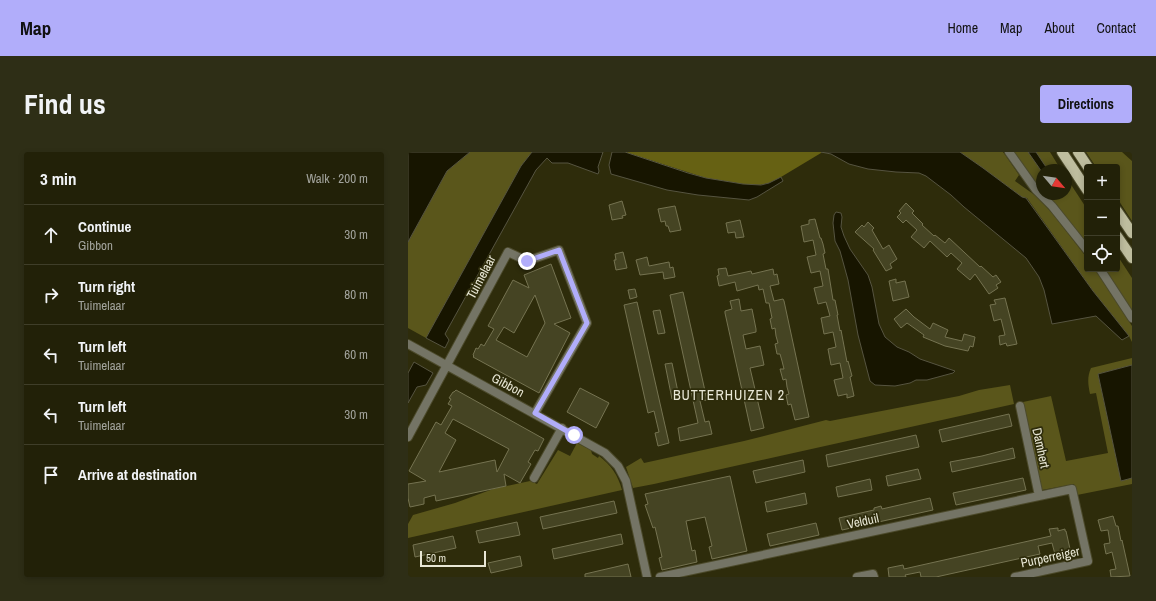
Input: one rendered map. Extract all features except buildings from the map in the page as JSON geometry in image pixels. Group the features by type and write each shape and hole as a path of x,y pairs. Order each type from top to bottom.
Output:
{"main road":[{"path":"1062,152 1084,185"},
{"path":"1078,152 1086,164"},
{"path":"1120,215 1132,233"},
{"path":"1120,240 1132,258"}],"street":[{"path":"1009,152 1036,190 1052,206 1084,246"},
{"name":"Tuimelaar","path":"408,438 508,252 527,261 559,250 587,323 535,413"},
{"path":"1102,272 1132,318"},
{"name":"Gibbon","path":"408,344 562,428 605,453 613,460 622,470 627,486 647,577"},
{"name":"Damhert","path":"1020,406 1039,496"},
{"path":"534,478 562,428"},
{"name":"Velduil","path":"660,577 1072,489"},
{"name":"Purperreiger","path":"1015,577 1088,561 1072,489"},
{"path":"857,577 873,574 874,577"}],"shaded area":[{"path":"408,152 470,152 447,171 408,242"},
{"path":"470,152 532,152 521,166 426,338 408,328 408,242 447,171"},
{"path":"532,152 603,152 598,167 598,174 568,163 552,163 547,158 536,170 445,334 449,340 445,348 426,338 521,166"},
{"path":"612,152 625,152 706,178 743,184 761,185 781,177 783,181 757,197 749,200 698,195 667,190 611,174 609,165"},
{"path":"625,152 821,153 776,180 755,186 706,178"},
{"path":"821,152 960,152 1022,197 1026,198 1093,291 1129,336 1122,340 1096,316 1052,324 1044,290 1039,277 1026,258 926,176 919,173 868,169 849,164 831,154"},
{"path":"960,152 1003,152 1019,175 1015,181 1036,196 1036,200 1040,200 1052,213 1084,254 1084,272 1097,272 1132,326 1132,342 1129,336 1093,291 1027,198 1022,197"},
{"path":"1014,152 1050,152 1057,164 1036,164 1036,183"},
{"path":"1028,152 1036,152 1044,164 1036,164"},
{"path":"1086,152 1122,152 1132,161 1132,221 1120,203 1120,164 1094,164"},
{"path":"1072,186 1084,204 1084,241 1049,200 1072,200"},
{"path":"836,212 841,213 841,227 850,249 868,275 872,287 879,324 885,337 897,347 920,359 955,371 953,373 927,380 916,380 910,383 895,386 875,385 870,381 858,335 848,280 840,251 835,241 833,223"},
{"path":"1120,260 1132,278 1132,310 1106,272 1120,272"},
{"path":"1132,358 1132,365 1098,374 1121,480 1132,478 1132,484 1077,495 1074,484 1042,490 1023,402 1051,396 1066,461 1108,453 1096,393 1090,394 1088,384 1089,374 1091,368"},
{"path":"414,362 433,373 426,385 417,387 408,403 408,373"},
{"path":"1132,365 1132,478 1121,481 1098,374"},
{"path":"1010,385 1014,404 654,484 633,488 626,467 641,458 644,463 744,441 826,420 830,421"},
{"path":"577,443 591,450 592,454 598,458 599,456 607,463 614,471 622,490 408,538 408,524 413,515 455,503 493,489 530,481 537,484 558,450 570,456"}],"district":[{"name":"BUTTERHUIZEN 2","path":"729,395"}],"route":[{"path":"527,261 559,250 587,323 535,413 574,435"}]}
